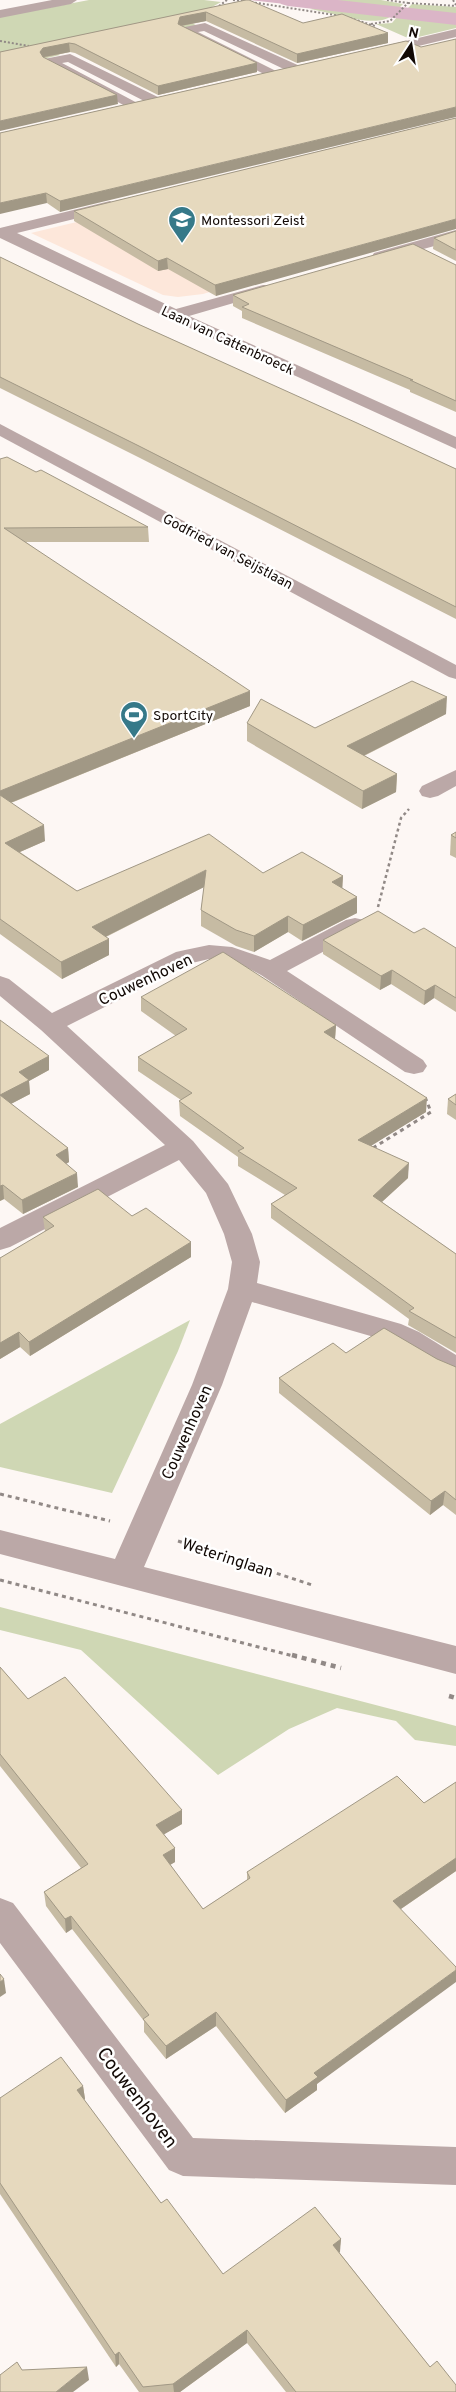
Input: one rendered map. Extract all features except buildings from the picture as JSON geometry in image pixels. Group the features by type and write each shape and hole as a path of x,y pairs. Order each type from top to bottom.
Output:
{"street":[{"path":"0,14 71,0"},
{"path":"252,80 277,75 302,69 204,27 185,31 277,75"},
{"path":"364,55 456,33"},
{"path":"136,106 49,62 70,58 157,102"},
{"path":"118,111 174,98"},
{"path":"1,232 125,202"},
{"name":"Laan van Cattenbroeck","path":"1,232 174,316 456,444"},
{"path":"369,259 456,235"},
{"path":"413,246 436,259"},
{"path":"174,316 286,283"},
{"name":"Godfried van Seijstlaan","path":"0,429 456,673"},
{"path":"17,460 42,450"},
{"path":"430,791 456,778"},
{"path":"270,970 374,915"},
{"name":"Couwenhoven","path":"50,1024 185,957 209,952 232,954 270,970 414,1066"},
{"name":"Couwenhoven","path":"0,984 50,1024 183,1147 218,1190 238,1234 246,1262 242,1290 207,1386 142,1529 125,1574"},
{"path":"0,1240 183,1147"},
{"path":"242,1290 391,1330 409,1339 456,1369"},
{"path":"0,1542 456,1660"},
{"name":"Couwenhoven","path":"0,1914 183,2157 456,2166"}],"path":[{"path":"222,4 227,0"},
{"path":"233,0 337,15 375,26 367,28"},
{"path":"387,0 456,5"},
{"path":"453,0 456,5"},
{"path":"370,24 393,18 408,3"},
{"path":"374,915 401,818 413,804 430,791"},
{"path":"372,1149 431,1112 414,1066"},
{"name":"Weteringlaan","path":"0,1494 142,1529 317,1587"},
{"path":"0,1580 342,1668"},
{"path":"446,1695 456,1698"}],"shaded area":[{"path":"250,0 333,0 399,8 391,16"},
{"path":"407,9 456,14 456,23 398,16"},
{"name":"Montessori Zeist","path":"205,191 330,256 203,294 178,297 163,295 31,233"}],"green space":[{"path":"89,0 204,0 221,2 187,21 198,26 52,51 60,55 43,59 0,61 0,17"},
{"path":"333,0 381,0 403,4 399,8"},
{"path":"412,4 456,7 456,14 407,9"},
{"path":"316,7 391,16 384,20 364,20 310,9"},
{"path":"398,16 456,23 456,28 410,39 376,24 392,23"},
{"path":"190,1320 178,1351 112,1493 0,1467 0,1424"},
{"path":"0,1607 456,1726 456,1746 415,1740 396,1721 337,1708 289,1729 218,1775 81,1650 0,1630"}],"waterway":[{"path":"288,0 456,19"}],"place":[{"name":"Montessori Zeist","path":"182,244"},
{"name":"SportCity","path":"134,739"}]}
